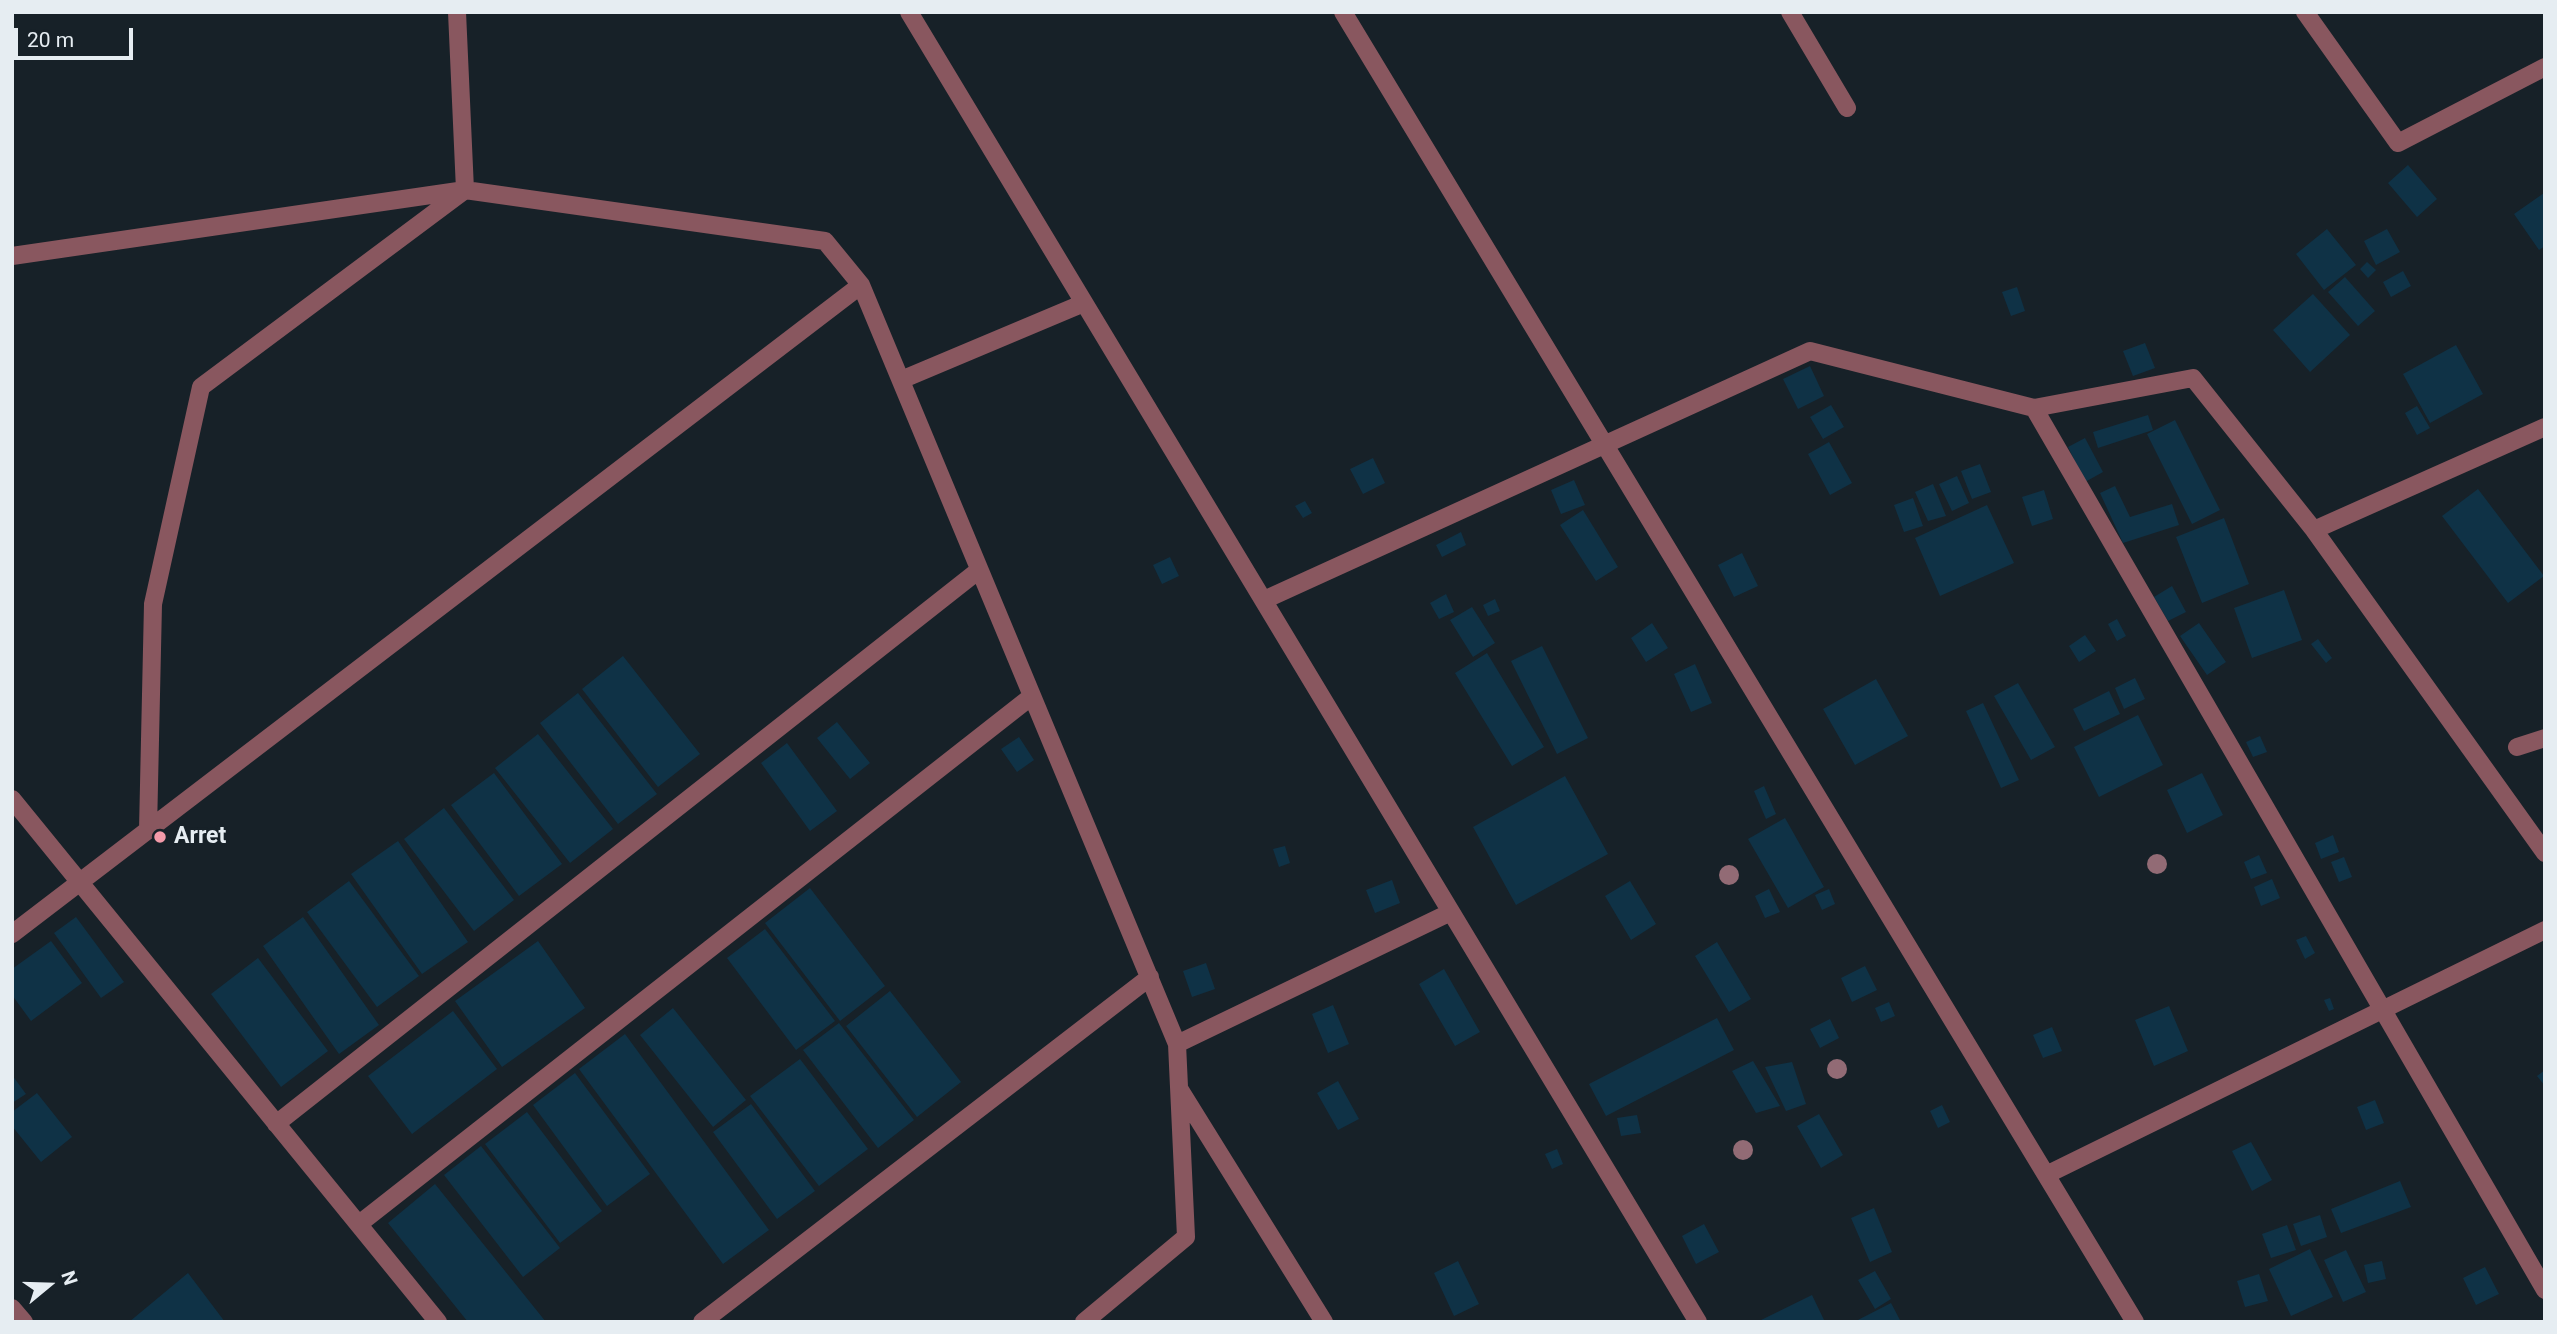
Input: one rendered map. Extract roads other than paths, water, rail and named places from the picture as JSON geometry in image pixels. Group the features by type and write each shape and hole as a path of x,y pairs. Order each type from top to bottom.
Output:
{"street":[{"path":"457,12 465,190"},
{"path":"909,12 1698,1322"},
{"path":"1343,12 2135,1322"},
{"path":"1790,12 1847,108"},
{"path":"2305,12 2398,143 2545,67"},
{"path":"148,830 153,604 201,387 465,190"},
{"path":"12,256 465,190 825,241 861,285 1177,1044 1186,1237 1084,1322"},
{"path":"12,934 861,285"},
{"path":"901,380 1084,303"},
{"path":"1264,600 1810,351 2035,408 2193,378 2314,530 2545,853"},
{"path":"2035,408 2545,1290"},
{"path":"2314,530 2545,427"},
{"path":"276,1124 979,570"},
{"path":"359,1224 1032,696"},
{"path":"2517,747 2545,738"},
{"path":"12,799 438,1322"},
{"path":"1177,1044 1451,912"},
{"path":"2046,1175 2545,930"},
{"path":"702,1322 1150,977"},
{"path":"1179,1090 1324,1322"},
{"path":"12,1308 23,1322"}],"place":[{"name":"Arret","path":"160,837"}]}
